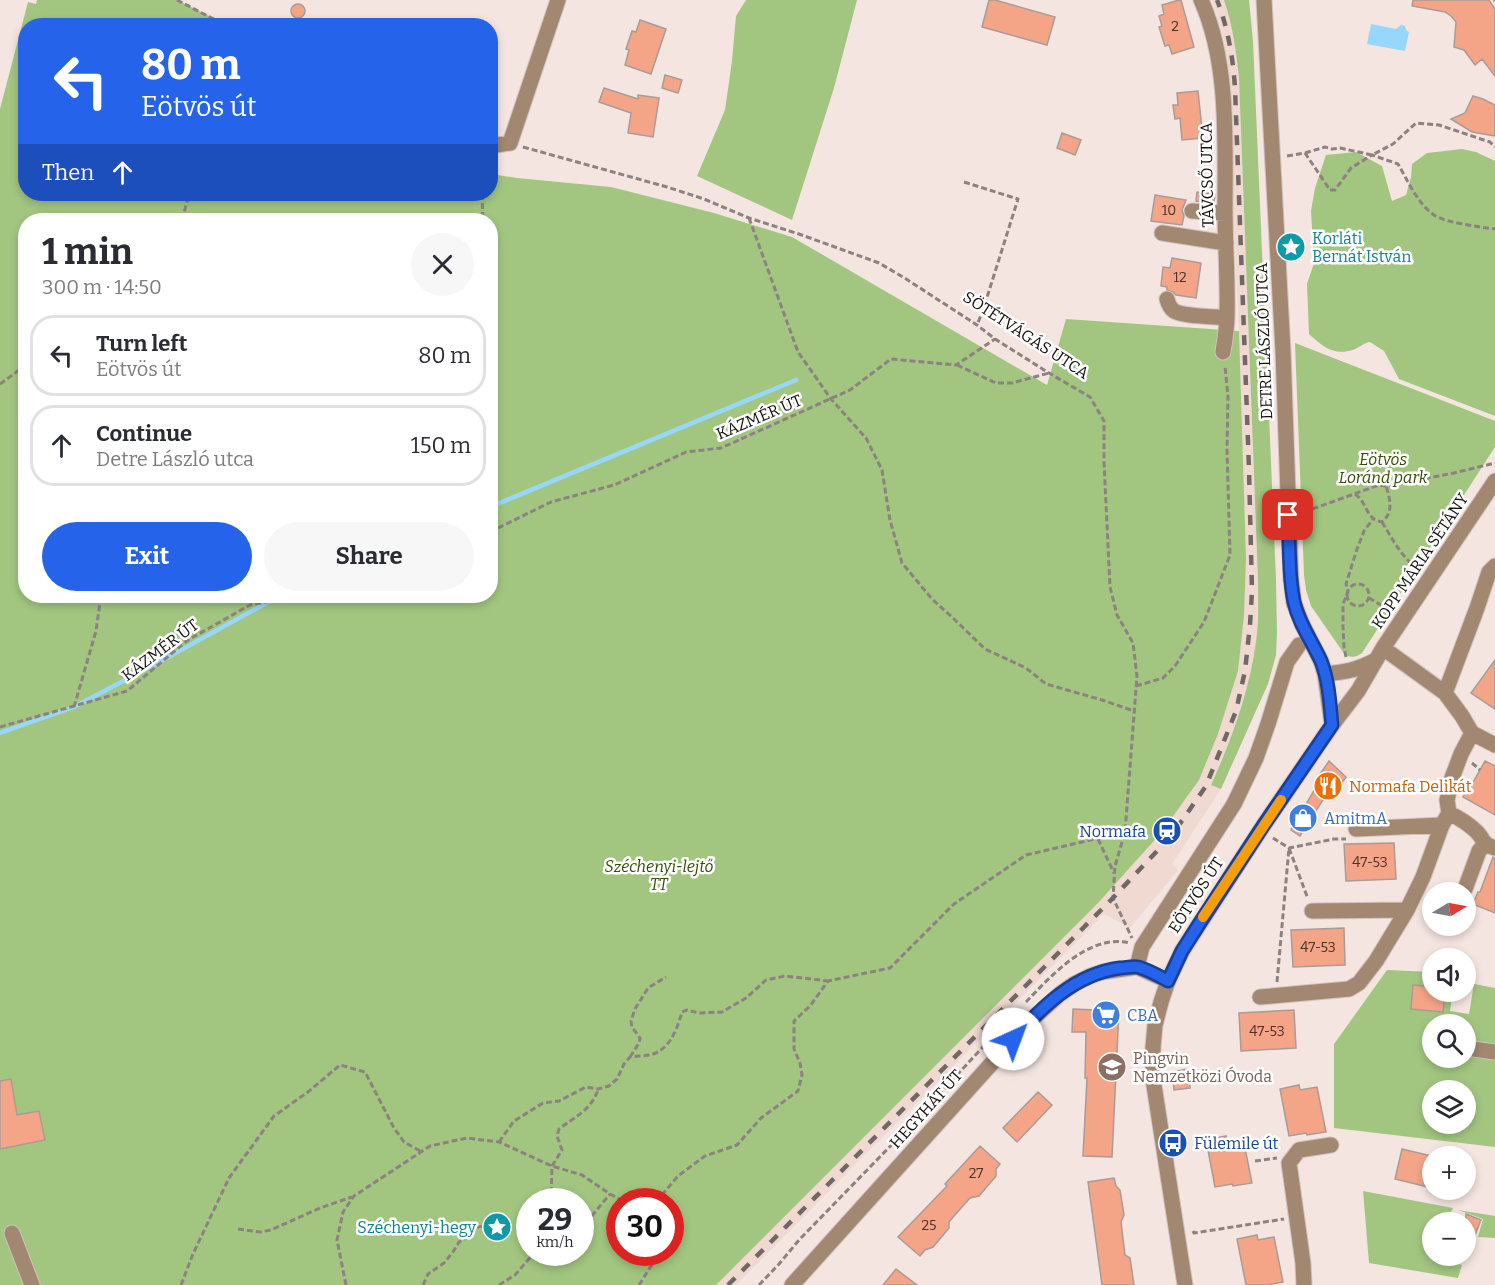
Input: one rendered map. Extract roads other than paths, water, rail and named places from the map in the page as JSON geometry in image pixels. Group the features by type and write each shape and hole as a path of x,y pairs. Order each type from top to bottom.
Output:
{"street":[{"path":"498,145 510,143 558,0"},
{"name":"TÁVCSŐ UTCA","path":"1201,0 1219,60 1225,157 1227,318 1223,352"},
{"name":"DETRE LÁSZLÓ UTCA","path":"1264,0 1282,340 1291,579 1294,603 1325,674"},
{"path":"1192,211 1225,213"},
{"path":"1162,233 1226,243"},
{"path":"1167,299 1175,311 1227,318"},
{"name":"KOPP MÁRIA SÉTÁNY","path":"1379,654 1495,482"},
{"path":"1445,693 1489,572 1495,566"},
{"path":"1168,981 1137,967 1142,947 1234,804 1256,758 1287,662 1299,645"},
{"path":"1332,725 1325,674 1362,668 1379,654 1445,693 1472,733 1495,745"},
{"name":"EÖTVÖS ÚT","path":"1185,1285 1153,1079 1155,1025 1161,1002 1182,951 1263,826 1358,691 1379,654"},
{"path":"1268,996 1349,989 1359,983 1376,961 1407,910 1423,877 1445,819 1452,778 1472,733"},
{"path":"1355,834 1445,819 1462,820 1479,833 1490,846 1479,851 1468,882"},
{"path":"1312,911 1407,910"},
{"name":"HEGYHÁT ÚT","path":"792,1285 1042,1008 1067,989 1090,976 1137,967"},
{"path":"1476,1049 1495,1052"},
{"path":"1304,1285 1304,1263 1289,1163 1299,1150 1331,1145"},
{"path":"12,1233 32,1285"}],"water":[{"path":"1371,24 1396,29 1401,25 1405,26 1409,32 1405,51 1367,44"}],"waterway":[{"path":"498,504 796,380"},
{"path":"0,733 74,707 266,603"}],"railway":[{"path":"728,1285 1111,900 1172,835 1206,786 1236,711 1245,671 1252,591 1249,469 1235,88 1229,43 1217,0"}],"place":[{"name":"Korláti Bernát István","path":"1291,247"},
{"name":"Normafa Delikát","path":"1328,786"},
{"name":"AmitmA","path":"1303,818"},
{"name":"Normafa","path":"1167,831"},
{"name":"CBA","path":"1106,1015"},
{"name":"Pingvin Nemzetközi Óvoda","path":"1112,1067"},
{"name":"Fülemile út","path":"1173,1143"},
{"name":"Széchenyi-hegy","path":"497,1227"}],"park label":[{"name":"Eötvös Loránd park","path":"1383,468"},
{"name":"Széchenyi-lejtő TT","path":"659,875"}]}
